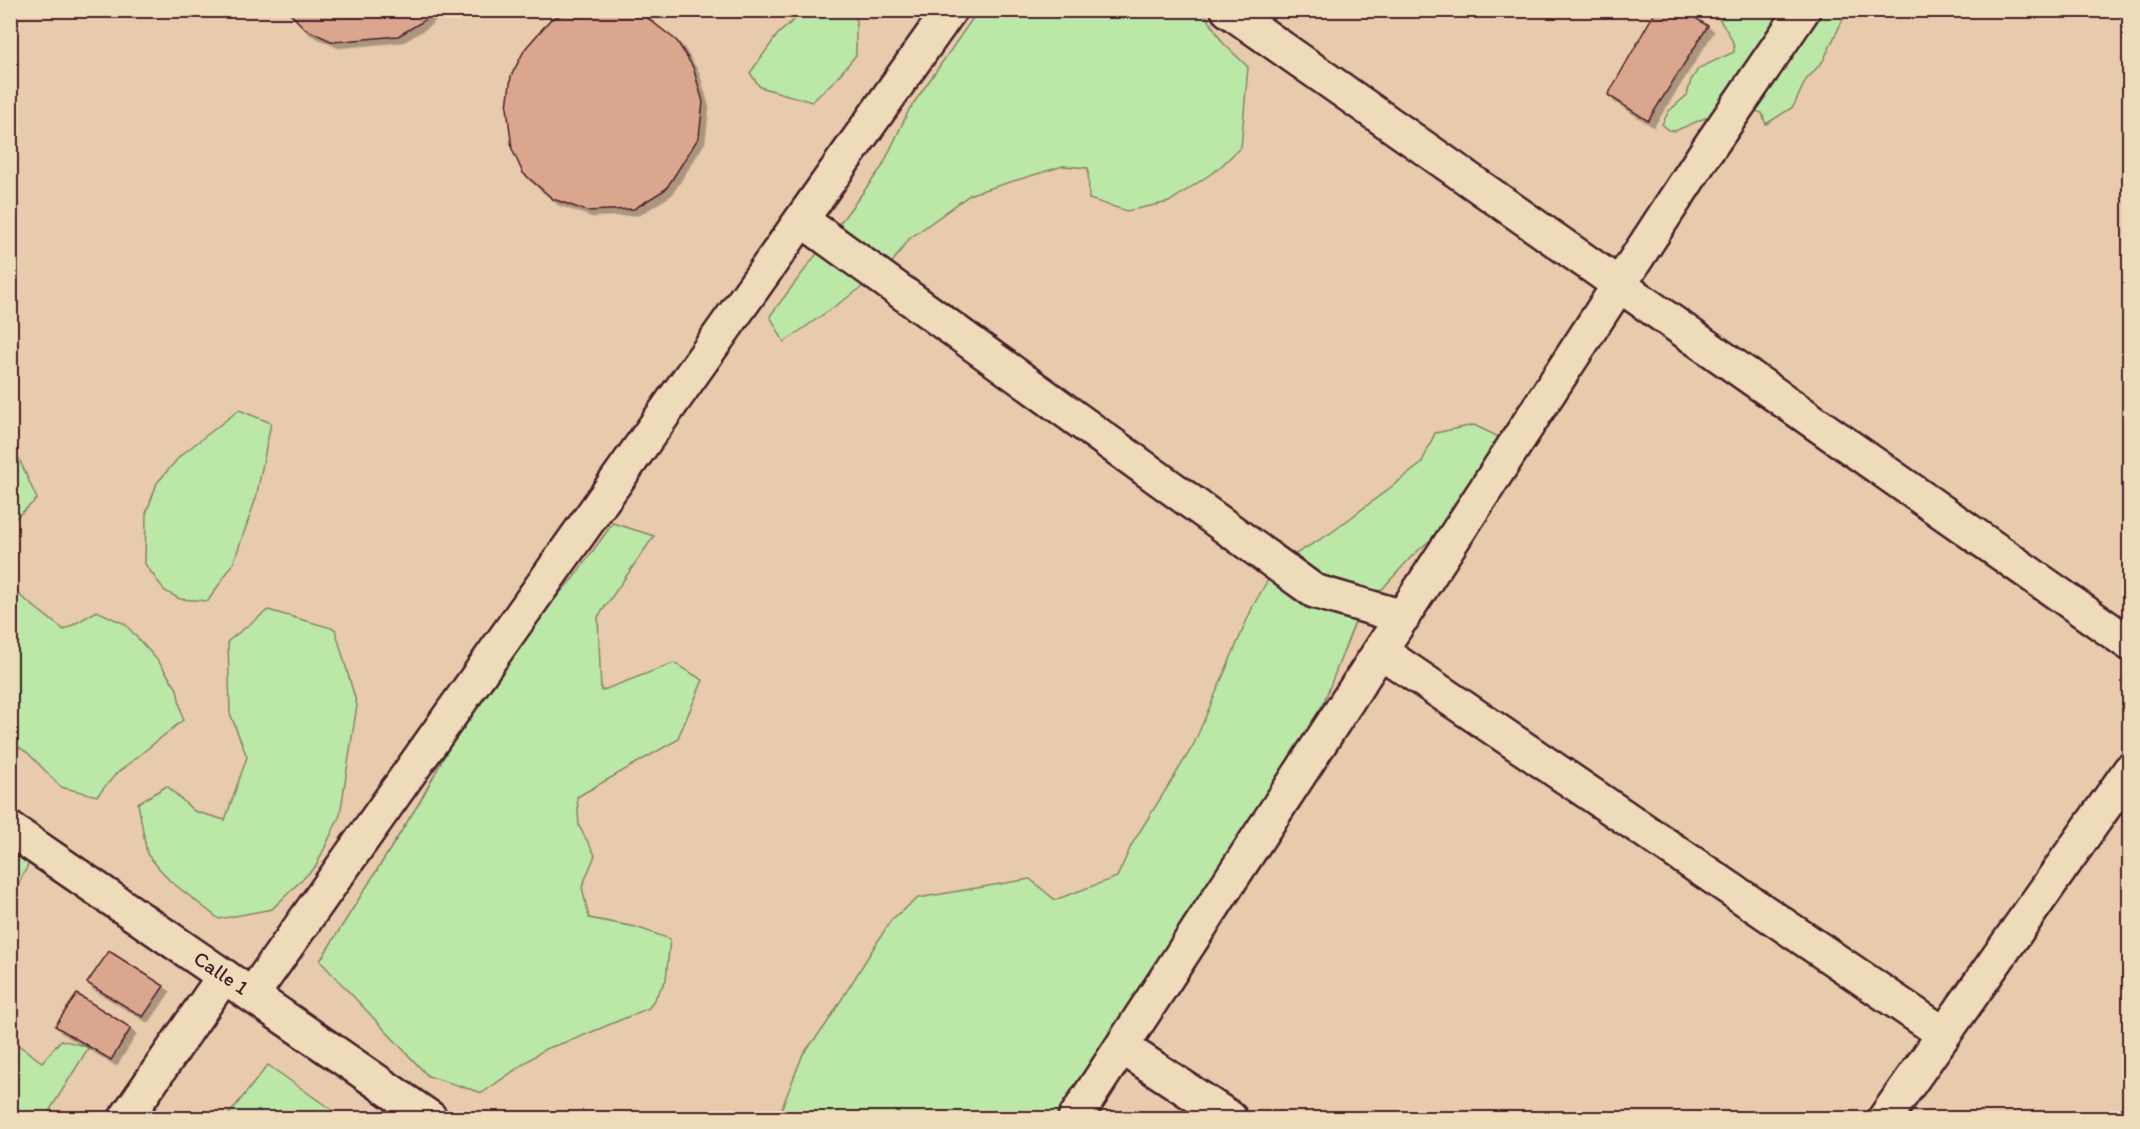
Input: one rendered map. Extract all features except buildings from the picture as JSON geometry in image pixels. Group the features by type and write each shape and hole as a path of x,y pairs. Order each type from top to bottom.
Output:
{"street":[{"path":"252,995 950,10"},
{"path":"1228,10 2130,644"},
{"path":"1075,1119 1697,165 1803,10"},
{"path":"802,220 1314,591 1403,617"},
{"path":"1380,651 1944,1034"},
{"path":"1885,1119 2130,770"},
{"name":"Calle 1","path":"10,829 430,1119"},
{"path":"126,1119 224,976"},
{"path":"1122,1047 1230,1119"}],"green space":[{"path":"1767,10 1844,11 1844,17 1823,61 1806,80 1793,107 1766,124 1762,113 1746,108 1728,108 1675,131 1669,130 1662,124 1669,111 1687,95 1691,80 1699,68 1734,52 1733,42 1716,11 1760,11 1764,13"},
{"path":"804,11 856,11 856,55 837,78 812,102 760,87 750,73 778,34"},
{"path":"982,11 1203,11 1223,43 1248,67 1241,147 1218,169 1169,202 1127,211 1089,199 1088,168 1063,166 971,194 909,239 891,264 784,342 770,316 882,167 909,110 975,15"},
{"path":"239,410 271,423 256,498 233,564 208,601 180,599 165,591 145,564 146,514 157,483 180,456"},
{"path":"1474,425 1505,440 1461,513 1412,556 1357,617 1295,776 1065,1118 778,1118 803,1054 825,1026 891,920 918,898 1030,879 1055,900 1117,877 1132,844 1193,746 1253,606 1269,578 1297,553 1331,533 1421,464 1435,433"},
{"path":"11,449 16,452 37,499 11,522"},
{"path":"613,523 654,536 598,617 601,691 674,663 703,680 677,740 577,797 579,826 595,855 582,887 589,918 636,927 670,939 666,980 649,1008 545,1049 482,1093 428,1076 320,961 419,803 495,663 518,641 574,577"},
{"path":"11,583 18,594 64,630 97,611 125,624 159,662 177,689 183,720 116,774 97,796 61,787 28,753 11,742"},
{"path":"268,610 335,629 357,705 340,815 316,866 272,909 219,919 169,880 147,854 138,803 167,786 194,811 225,820 247,757 230,713 228,641"},
{"path":"11,839 33,855 11,899"},
{"path":"11,1040 42,1062 61,1040 89,1047 45,1118 16,1118 11,1115"},
{"path":"268,1065 343,1118 226,1118"}]}
